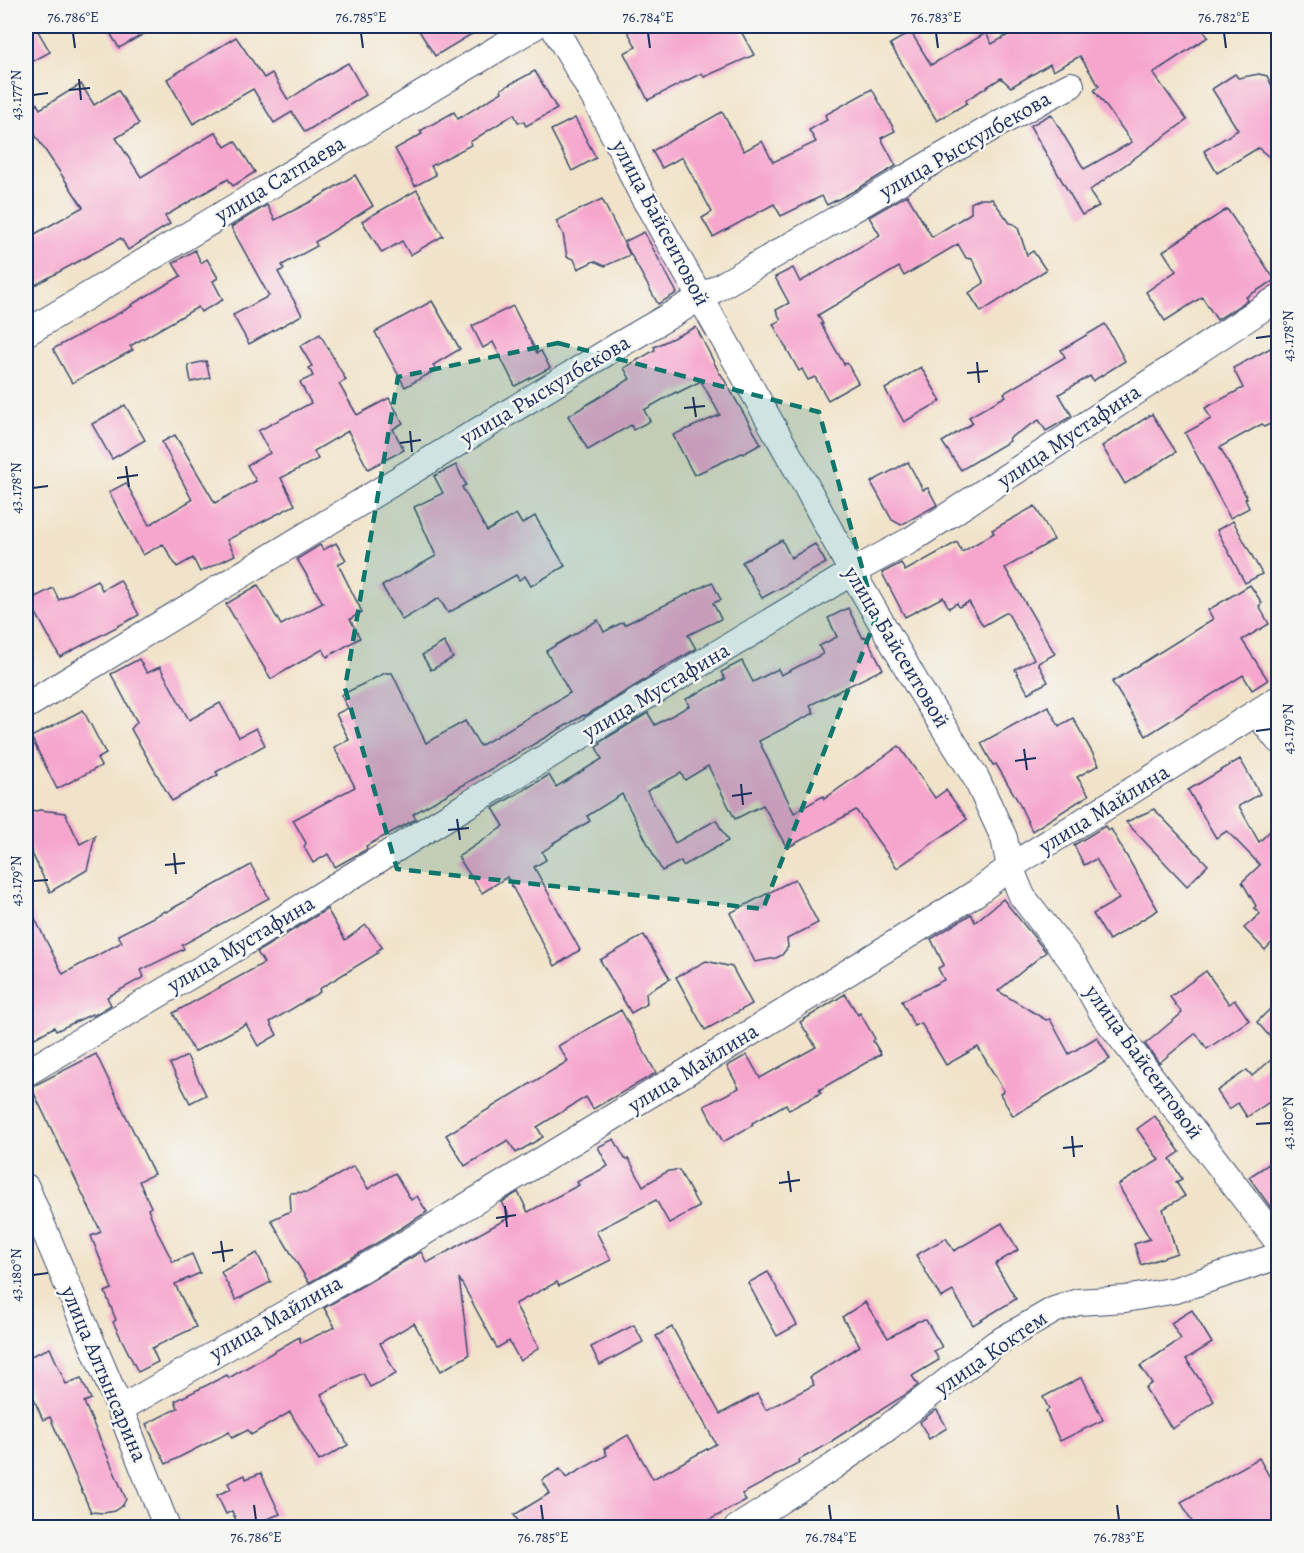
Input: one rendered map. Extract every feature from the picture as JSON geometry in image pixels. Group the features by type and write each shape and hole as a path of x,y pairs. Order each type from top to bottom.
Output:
{"street":[{"name":"улица Сатпаева","path":"26,333 536,26"},
{"name":"улица Байсеитовой","path":"553,26 616,140 639,192 804,482 852,572 919,688 976,778 1004,838 1010,867 1022,896 1076,966 1103,1014 1278,1242"},
{"name":"улица Рыскулбекова","path":"26,706 619,345 1071,85"},
{"name":"улица Мустафина","path":"26,1073 218,959 852,572 911,540 1278,298"},
{"name":"улица Майлина","path":"120,1408 401,1246 754,1030 976,893 1010,867 1278,699"},
{"path":"1257,713 1278,740"},
{"name":"улица Алтынсарина","path":"26,1187 120,1408 167,1527"},
{"name":"улица Коктем","path":"737,1527 852,1454 995,1344 1054,1310 1078,1302 1125,1299 1176,1290 1278,1257"}],"highlighted area":[{"path":"558,343 819,412 876,618 763,909 397,869 345,688 398,377"}],"building":[{"path":"26,26 35,26 50,52 26,65"},
{"path":"106,26 158,26 119,48"},
{"path":"416,26 485,26 435,56"},
{"path":"625,26 738,26 754,55 704,77 702,73 648,100 624,53 636,47"},
{"path":"1024,26 1200,26 1208,37 1153,73 1187,120 1089,191 1099,206 1082,215 1030,126 1051,114 1084,169 1132,142 1094,90 1099,86 1080,56 1053,71 1050,64 1011,87 1001,78 937,121 890,44 911,32 931,65 986,33 992,44"},
{"path":"236,37 264,78 272,73 288,100 348,63 366,95 305,132 292,112 274,123 253,89 193,124 167,79"},
{"path":"535,71 557,109 526,126 524,122 518,122 514,114 470,142 471,145 431,166 436,175 415,186 395,149 422,134 420,131 454,112 458,119 502,92 501,89"},
{"path":"1235,74 1238,78 1259,74 1267,76 1278,98 1278,164 1258,148 1217,173 1204,151 1238,130 1212,89"},
{"path":"81,84 94,105 118,90 139,124 116,138 141,177 216,132 225,147 235,141 255,172 233,186 228,179 165,216 170,224 128,250 121,238 26,290 26,239 83,207 33,132 26,136 26,85 40,109"},
{"path":"872,89 895,131 881,138 896,166 827,205 822,196 781,216 774,204 713,237 702,218 712,212 682,157 662,168 652,151 722,112 744,151 762,141 773,162 816,142 809,130 827,120 825,115"},
{"path":"575,118 596,158 572,171 551,130"},
{"path":"355,175 373,206 315,242 317,246 282,265 284,269 278,272 302,315 249,344 233,315 269,296 231,227 267,205 275,220"},
{"path":"417,190 443,236 410,255 402,241 382,253 362,221"},
{"path":"907,195 932,237 971,213 971,203 979,199 992,199 1010,223 1018,228 1027,255 1033,251 1046,270 981,312 969,293 984,283 972,259 966,258 958,244 904,276 899,267 818,315 844,364 847,363 858,383 828,400 815,377 808,380 802,369 799,371 773,324 781,320 776,310 789,303 775,277 793,268 800,282 880,235 869,217"},
{"path":"602,199 630,255 605,266 594,261 578,269 574,259 567,257 563,234 556,221"},
{"path":"1227,209 1275,280 1246,297 1248,300 1217,320 1202,297 1165,321 1146,292 1176,271 1163,251"},
{"path":"644,232 677,293 658,304 624,242"},
{"path":"195,250 201,263 207,259 218,278 213,281 223,300 201,312 198,307 130,346 133,350 72,383 53,349 181,276 173,263"},
{"path":"432,301 460,349 433,365 436,370 405,387 375,332"},
{"path":"513,306 537,353 541,351 550,368 515,386 493,342 483,348 472,326"},
{"path":"1105,324 1125,361 1093,381 1090,376 1059,394 1072,416 1046,431 1039,420 1009,438 1010,441 961,470 942,442 973,423 969,417 1006,396 1004,393 1065,357 1061,350"},
{"path":"696,327 720,374 761,444 694,475 673,435 720,415 701,381 644,410 650,421 633,430 631,425 588,450 568,416 630,379 624,368 655,350 654,347"},
{"path":"320,334 346,380 339,384 357,415 389,398 403,423 393,429 404,450 368,469 348,431 314,451 318,459 281,478 295,505 227,540 235,555 200,572 193,558 177,567 163,544 143,555 109,492 126,483 149,525 192,500 162,442 175,435 215,503 256,481 247,465 270,453 258,431 311,403 300,382 313,376 309,368 312,366 300,346"},
{"path":"1278,344 1278,420 1264,427 1262,424 1220,447 1247,498 1245,499 1249,508 1230,518 1185,433 1211,419 1205,408 1243,388 1233,368"},
{"path":"206,361 210,378 191,382 188,365"},
{"path":"921,367 941,401 904,422 885,389"},
{"path":"125,405 145,440 112,459 92,424"},
{"path":"1152,414 1176,452 1125,484 1102,446"},
{"path":"908,462 923,490 928,488 937,505 901,525 892,520 871,482"},
{"path":"456,465 466,485 462,487 487,531 516,514 522,524 535,516 565,566 531,586 525,576 519,580 516,575 448,613 439,598 402,620 382,586 436,556 414,507 443,493 434,476"},
{"path":"1035,506 1054,540 1005,568 1055,654 1038,663 1048,682 1028,693 1015,669 1034,659 1007,612 983,626 969,602 959,607 957,603 949,608 943,597 905,617 882,573 901,563 905,571 957,542 962,552 994,533 992,530"},
{"path":"1233,521 1262,574 1245,583 1217,530"},
{"path":"782,540 791,558 815,544 826,563 762,598 742,562"},
{"path":"336,543 346,560 338,564 362,612 350,619 360,638 327,657 323,649 271,679 226,604 258,585 281,625 323,603 297,559 320,545 323,550"},
{"path":"97,580 102,590 120,580 139,615 60,657 29,600 53,588 59,600"},
{"path":"712,582 721,600 713,603 721,619 688,635 696,649 585,716 413,814 416,819 366,846 367,849 335,867 328,854 313,863 304,847 306,843 293,820 355,787 334,747 349,740 336,714 348,708 341,695 385,673 392,673 426,743 465,721 480,746 570,693 546,651 598,620 604,632 623,622 624,625"},
{"path":"1250,585 1262,603 1259,606 1269,624 1242,640 1268,680 1252,690 1243,675 1146,736 1112,682 1213,619 1208,610"},
{"path":"848,608 863,638 866,637 883,669 810,705 814,713 759,741 794,813 823,796 824,799 899,746 935,798 946,790 967,819 897,868 856,810 787,848 763,805 735,819 708,766 685,780 681,773 647,791 675,843 716,820 728,841 683,866 681,861 662,871 622,794 587,816 590,821 542,852 546,860 534,867 580,950 555,966 507,877 482,893 458,857 504,826 493,808 549,775 556,787 602,759 596,747 601,744 600,742 648,713 655,725 689,706 686,699 725,679 721,672 742,661 753,682 778,669 781,675 823,654 819,646 837,637 828,618"},
{"path":"444,642 453,658 431,670 422,655"},
{"path":"139,659 147,673 160,667 189,720 220,703 239,737 256,728 265,745 216,772 218,775 172,801 131,729 137,722 111,674"},
{"path":"1048,706 1059,726 1073,718 1099,765 1077,777 1089,795 1032,831 1018,801 981,743"},
{"path":"83,710 106,754 97,759 101,766 57,789 31,737"},
{"path":"1240,759 1260,794 1239,806 1259,842 1278,823 1278,936 1265,950 1244,928 1260,914 1254,908 1256,906 1242,882 1260,865 1227,831 1216,838 1188,790"},
{"path":"1154,809 1208,865 1187,886 1126,822"},
{"path":"40,810 65,813 80,844 95,836 87,870 50,892 26,840 26,822 31,812"},
{"path":"1105,826 1108,831 1111,829 1158,910 1109,940 1093,914 1119,899 1096,859 1084,865 1074,845"},
{"path":"251,865 269,898 182,945 184,949 141,970 144,977 107,997 111,1005 93,1016 92,1014 56,1031 54,1027 26,1043 26,901 63,974 122,942 118,935 166,912"},
{"path":"795,879 818,923 787,939 788,947 782,955 755,962 730,913"},
{"path":"1003,899 1046,952 998,991 1046,1020 1050,1019 1069,1054 1097,1037 1110,1059 1013,1116 1000,1094 1004,1091 978,1047 946,1065 921,1023 914,1026 902,1001 944,980 938,968 944,965 931,939 971,914 975,922"},
{"path":"327,909 345,940 366,925 382,947 377,951 378,953 270,1022 277,1035 258,1046 246,1024 194,1052 173,1013 264,963 257,952"},
{"path":"644,935 670,979 646,993 647,1004 631,1013 600,960"},
{"path":"706,961 732,967 752,1004 705,1030 676,977"},
{"path":"1206,971 1229,1004 1235,1000 1249,1020 1207,1049 1196,1033 1159,1063 1145,1044 1182,1013 1170,997"},
{"path":"845,994 858,1015 860,1013 881,1054 819,1090 821,1093 789,1110 786,1104 723,1142 704,1106 739,1088 727,1066 747,1055 760,1078 816,1047 800,1022"},
{"path":"1278,1001 1278,1046 1257,1022"},
{"path":"621,1010 656,1073 593,1109 586,1097 537,1127 543,1137 516,1153 508,1140 465,1166 446,1135 568,1061 558,1046"},
{"path":"96,1054 154,1174 139,1181 151,1207 148,1209 159,1235 173,1262 192,1254 200,1273 175,1284 196,1327 152,1348 158,1362 138,1372 113,1322 116,1320 105,1292 112,1289 91,1236 101,1232 31,1087"},
{"path":"1278,1054 1278,1096 1247,1117 1238,1103 1229,1109 1217,1091 1247,1070 1252,1076"},
{"path":"187,1056 206,1095 190,1103 170,1064"},
{"path":"1155,1116 1180,1152 1170,1159 1182,1179 1176,1182 1185,1196 1163,1209 1177,1253 1141,1265 1134,1244 1150,1239 1118,1185 1159,1160 1137,1129"},
{"path":"614,1139 625,1159 629,1159 643,1186 668,1171 679,1170 699,1207 669,1223 656,1200 596,1231 611,1260 559,1286 557,1282 515,1304 539,1348 520,1361 509,1341 497,1348 459,1278 469,1355 441,1371 414,1323 380,1343 396,1374 370,1387 363,1373 321,1394 348,1445 319,1461 290,1412 251,1435 248,1430 232,1438 229,1432 166,1464 146,1424 178,1408 175,1401 227,1375 229,1378 299,1337 301,1343 335,1327 324,1308 421,1252 427,1263 510,1217 502,1202 518,1192 528,1212 579,1185 577,1182 608,1166 598,1147"},
{"path":"1278,1158 1278,1218 1249,1177"},
{"path":"354,1166 368,1189 395,1173 411,1200 417,1196 427,1212 309,1283 271,1220 291,1211 290,1193 308,1192"},
{"path":"1002,1223 1018,1250 995,1264 1016,1299 973,1325 953,1291 941,1298 916,1255 946,1238 954,1251"},
{"path":"257,1253 271,1282 236,1300 221,1272"},
{"path":"768,1272 797,1325 777,1336 748,1283"},
{"path":"865,1302 888,1338 918,1321 926,1320 942,1347 934,1351 939,1360 912,1376 918,1385 905,1395 799,1460 800,1463 742,1494 746,1500 697,1527 522,1527 514,1515 550,1493 542,1480 560,1469 566,1478 607,1455 604,1449 628,1435 653,1479 716,1444 656,1336 672,1327 720,1414 757,1394 766,1410 814,1385 810,1377 860,1346 842,1317"},
{"path":"1192,1310 1212,1343 1186,1359 1214,1401 1172,1429 1145,1388 1152,1383 1140,1366 1181,1339 1171,1323"},
{"path":"634,1325 643,1342 600,1365 591,1347"},
{"path":"50,1348 66,1384 81,1378 91,1399 84,1402 126,1499 123,1505 114,1511 91,1512 50,1417 43,1420 26,1381 26,1358"},
{"path":"1082,1377 1103,1420 1060,1441 1046,1411 1049,1409 1043,1397"},
{"path":"937,1410 947,1428 929,1439 920,1422"},
{"path":"1259,1458 1278,1492 1278,1527 1195,1527 1181,1502"},
{"path":"261,1473 280,1514 267,1519 271,1527 239,1527 232,1511 226,1514 217,1495 231,1489 228,1483 245,1475 246,1479"}]}
